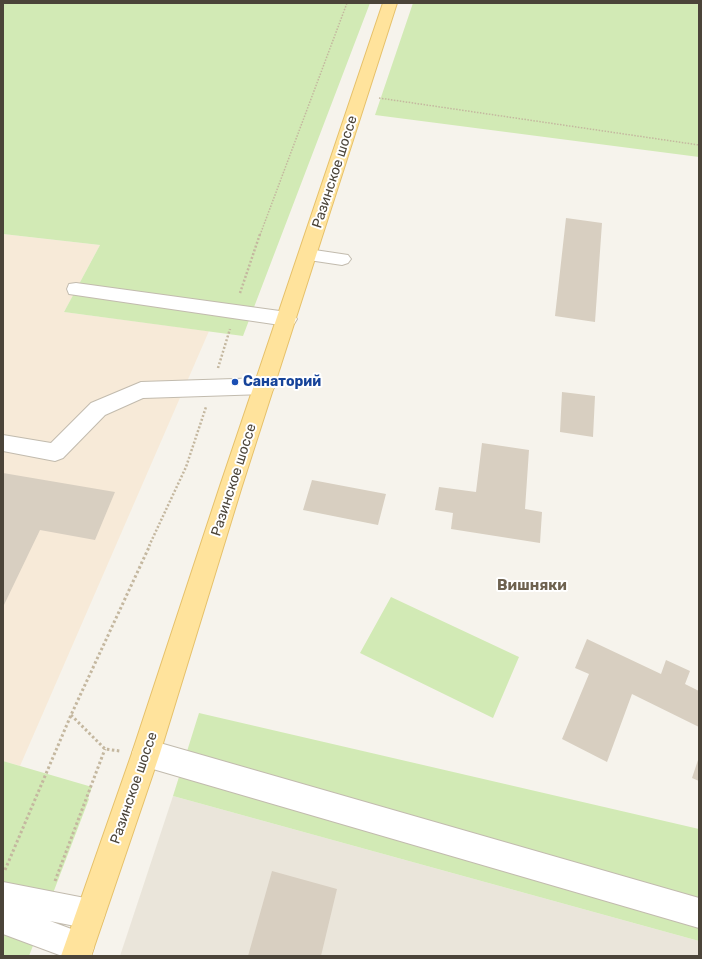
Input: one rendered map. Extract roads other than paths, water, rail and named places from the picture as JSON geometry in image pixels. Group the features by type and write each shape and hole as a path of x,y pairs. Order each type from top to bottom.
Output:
{"main road":[{"name":"Разинское шоссе","path":"77,952 146,753 390,3"}],"street":[{"path":"308,254 342,259"},
{"path":"76,289 287,319"},
{"path":"3,443 55,452 98,409 141,390 265,386"},
{"path":"146,753 699,913"},
{"path":"3,896 90,914"},
{"path":"3,920 77,952"}],"place":[{"name":"Санаторий","path":"235,382"}],"district":[{"name":"Вишняки","path":"532,586"}]}
